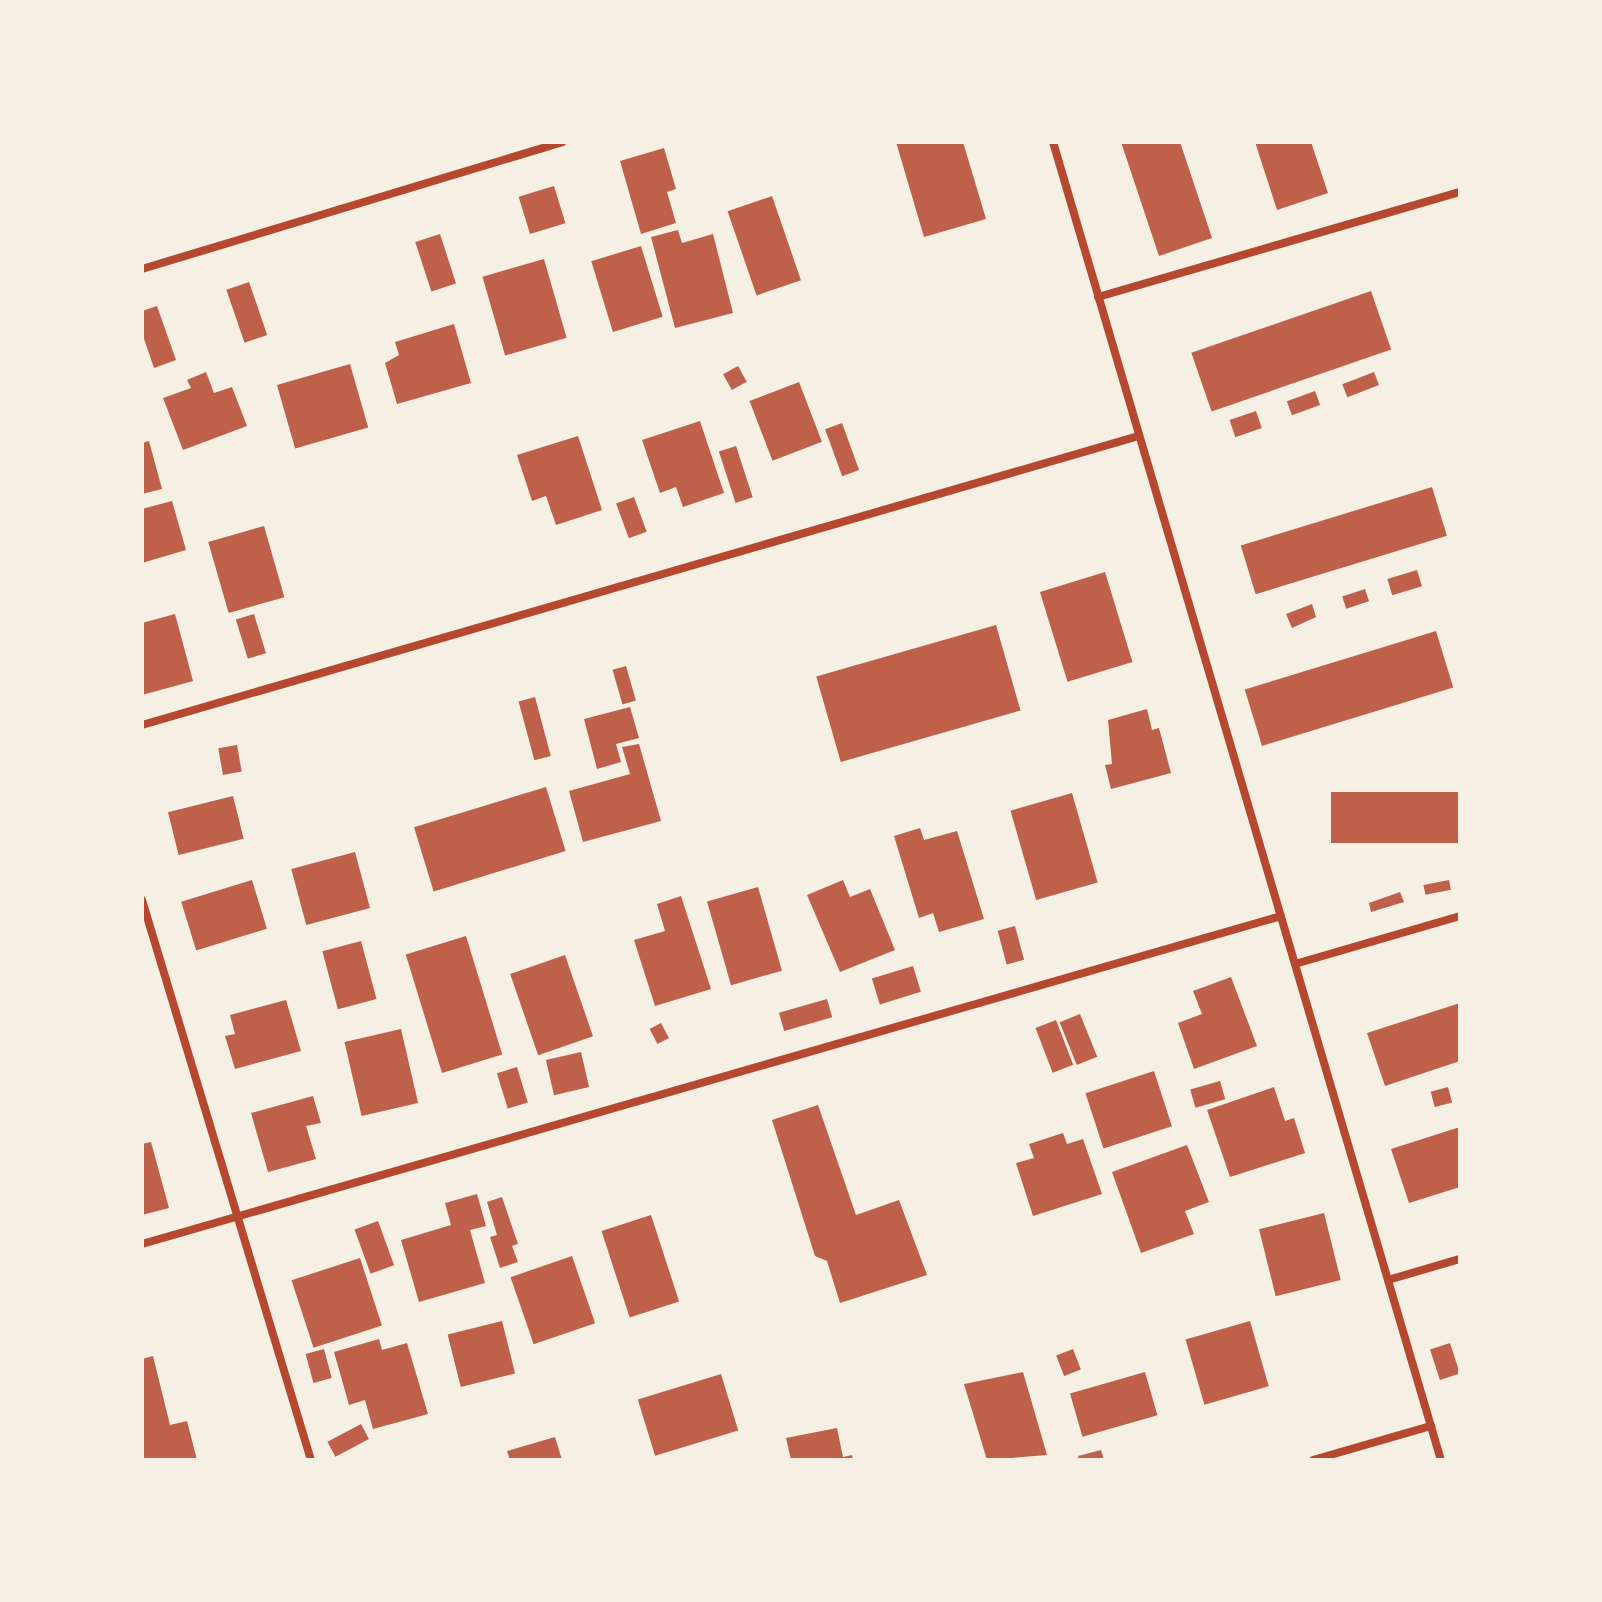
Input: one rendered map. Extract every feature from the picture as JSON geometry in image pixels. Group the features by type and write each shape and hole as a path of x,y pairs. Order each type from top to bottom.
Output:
{"street":[{"path":"142,269 562,142"},
{"path":"1053,142 1441,1460"},
{"path":"1098,297 1460,192"},
{"path":"142,725 1139,436"},
{"path":"142,900 311,1460"},
{"path":"142,1244 1281,916"},
{"path":"1295,964 1460,916"},
{"path":"1388,1280 1460,1259"},
{"path":"1313,1460 1431,1426"}],"building":[{"path":"896,142 963,142 986,219 924,237"},
{"path":"1121,142 1180,142 1212,238 1159,256"},
{"path":"1255,142 1311,142 1328,193 1277,210"},
{"path":"664,148 676,189 667,192 676,223 641,234 620,161"},
{"path":"554,186 565,223 530,234 519,197"},
{"path":"772,196 801,280 757,295 728,211"},
{"path":"678,230 682,243 713,234 733,313 675,328 651,237"},
{"path":"440,234 456,283 431,291 415,242"},
{"path":"641,246 663,317 613,332 591,261"},
{"path":"544,259 567,338 505,355 482,277"},
{"path":"249,282 267,335 245,343 226,290"},
{"path":"1371,291 1391,350 1212,411 1191,353"},
{"path":"157,306 176,360 154,368 142,333 142,311"},
{"path":"454,324 471,383 397,404 385,363 399,355 395,342"},
{"path":"350,364 368,427 295,448 277,385"},
{"path":"738,366 747,382 732,390 723,374"},
{"path":"206,372 214,393 232,387 247,426 183,450 163,398 191,388 187,380"},
{"path":"1374,372 1379,385 1347,397 1342,384"},
{"path":"799,382 822,442 772,461 750,401"},
{"path":"1315,391 1320,405 1292,415 1287,401"},
{"path":"1256,411 1262,428 1235,437 1230,420"},
{"path":"700,421 724,493 683,507 676,487 660,493 642,440"},
{"path":"842,423 859,470 842,476 825,429"},
{"path":"578,436 602,510 556,525 546,496 532,501 517,455"},
{"path":"149,441 162,489 142,494 142,443"},
{"path":"736,446 753,497 736,503 719,452"},
{"path":"1432,487 1447,536 1256,594 1241,545"},
{"path":"634,497 647,532 629,538 616,503"},
{"path":"172,501 186,550 142,563 142,509"},
{"path":"264,526 284,597 229,613 208,542"},
{"path":"1417,570 1422,586 1392,595 1387,579"},
{"path":"1105,572 1132,662 1067,682 1040,592"},
{"path":"1365,589 1369,601 1346,609 1342,596"},
{"path":"1312,604 1316,617 1292,628 1286,614"},
{"path":"175,614 193,681 142,695 142,623"},
{"path":"254,614 266,653 248,659 236,620"},
{"path":"996,625 1021,711 841,762 816,677"},
{"path":"1436,631 1453,687 1262,746 1245,689"},
{"path":"626,666 636,701 622,704 613,670"},
{"path":"535,697 551,756 534,760 519,701"},
{"path":"630,707 639,738 616,744 621,762 597,769 584,719"},
{"path":"1147,709 1152,730 1159,728 1171,773 1111,789 1105,765 1112,764 1108,720"},
{"path":"639,744 661,821 583,842 569,791 630,774 622,747"},
{"path":"237,745 242,772 223,775 218,748"},
{"path":"546,787 566,851 434,891 414,827"},
{"path":"1331,792 1460,792 1460,843 1331,843"},
{"path":"1072,793 1098,882 1036,900 1010,811"},
{"path":"233,796 244,839 179,855 168,812"},
{"path":"920,828 924,840 957,831 984,919 939,932 933,913 919,918 894,836"},
{"path":"355,852 370,908 306,925 291,869"},
{"path":"252,880 267,929 196,950 181,902"},
{"path":"843,880 850,897 870,889 895,950 840,972 807,895"},
{"path":"1449,880 1451,890 1425,895 1423,885"},
{"path":"758,887 782,971 731,985 707,902"},
{"path":"1400,892 1404,902 1371,912 1369,903"},
{"path":"681,896 711,989 655,1006 634,940 665,931 657,904"},
{"path":"1015,926 1024,960 1007,964 998,931"},
{"path":"466,936 502,1055 442,1073 406,954"},
{"path":"361,941 377,999 338,1009 322,951"},
{"path":"565,955 593,1036 538,1055 510,974"},
{"path":"913,966 921,992 880,1004 872,979"},
{"path":"1231,977 1257,1046 1194,1069 1178,1023 1202,1014 1193,991"},
{"path":"827,999 832,1017 784,1031 779,1013"},
{"path":"286,1000 301,1051 235,1069 225,1036 235,1034 230,1015"},
{"path":"1460,1003 1460,1061 1385,1086 1367,1033"},
{"path":"1080,1014 1097,1057 1077,1065 1060,1022"},
{"path":"1056,1020 1073,1065 1053,1073 1035,1028"},
{"path":"661,1023 669,1038 658,1044 650,1029"},
{"path":"401,1029 418,1103 362,1116 344,1042"},
{"path":"581,1052 589,1087 554,1095 546,1060"},
{"path":"517,1067 528,1102 508,1109 497,1073"},
{"path":"1154,1071 1172,1126 1103,1148 1086,1093"},
{"path":"1220,1081 1225,1099 1195,1108 1190,1090"},
{"path":"1274,1087 1285,1121 1294,1118 1305,1153 1230,1177 1207,1110"},
{"path":"1448,1087 1452,1102 1435,1107 1431,1092"},
{"path":"313,1096 321,1123 306,1126 316,1159 268,1172 251,1113"},
{"path":"818,1105 856,1215 899,1200 927,1275 840,1303 827,1261 815,1256 772,1120"},
{"path":"1460,1127 1460,1187 1409,1203 1391,1149"},
{"path":"1063,1133 1067,1144 1083,1139 1102,1194 1033,1216 1016,1163 1034,1158 1029,1144"},
{"path":"151,1142 169,1208 142,1215 142,1144"},
{"path":"1187,1145 1209,1202 1185,1211 1194,1234 1141,1253 1112,1172"},
{"path":"477,1194 486,1226 470,1230 485,1283 419,1302 401,1240 451,1225 445,1203"},
{"path":"502,1197 518,1244 512,1246 518,1262 500,1268 490,1237 497,1235 487,1202"},
{"path":"1324,1213 1341,1280 1276,1296 1259,1229"},
{"path":"651,1215 679,1302 630,1318 602,1231"},
{"path":"378,1221 394,1265 371,1274 355,1230"},
{"path":"572,1256 595,1323 534,1344 511,1277"},
{"path":"360,1258 382,1326 313,1348 292,1280"},
{"path":"502,1321 515,1373 461,1387 448,1335"},
{"path":"1250,1321 1269,1386 1204,1405 1186,1339"},
{"path":"379,1339 382,1350 407,1343 428,1414 373,1429 365,1400 349,1405 334,1352"},
{"path":"1450,1343 1460,1373 1440,1380 1430,1349"},
{"path":"324,1349 332,1378 313,1383 306,1354"},
{"path":"1073,1349 1081,1370 1064,1376 1056,1355"},
{"path":"153,1356 170,1425 187,1421 197,1460 142,1460 142,1359"},
{"path":"1023,1372 1047,1455 987,1460 964,1384"},
{"path":"1145,1372 1157,1415 1082,1437 1070,1393"},
{"path":"721,1374 738,1430 655,1456 638,1399"},
{"path":"361,1424 369,1439 335,1457 327,1442"},
{"path":"837,1428 843,1457 852,1455 853,1460 791,1460 786,1438"},
{"path":"555,1437 562,1460 510,1460 507,1451"},
{"path":"1101,1450 1104,1460 1079,1460 1078,1456"}]}
